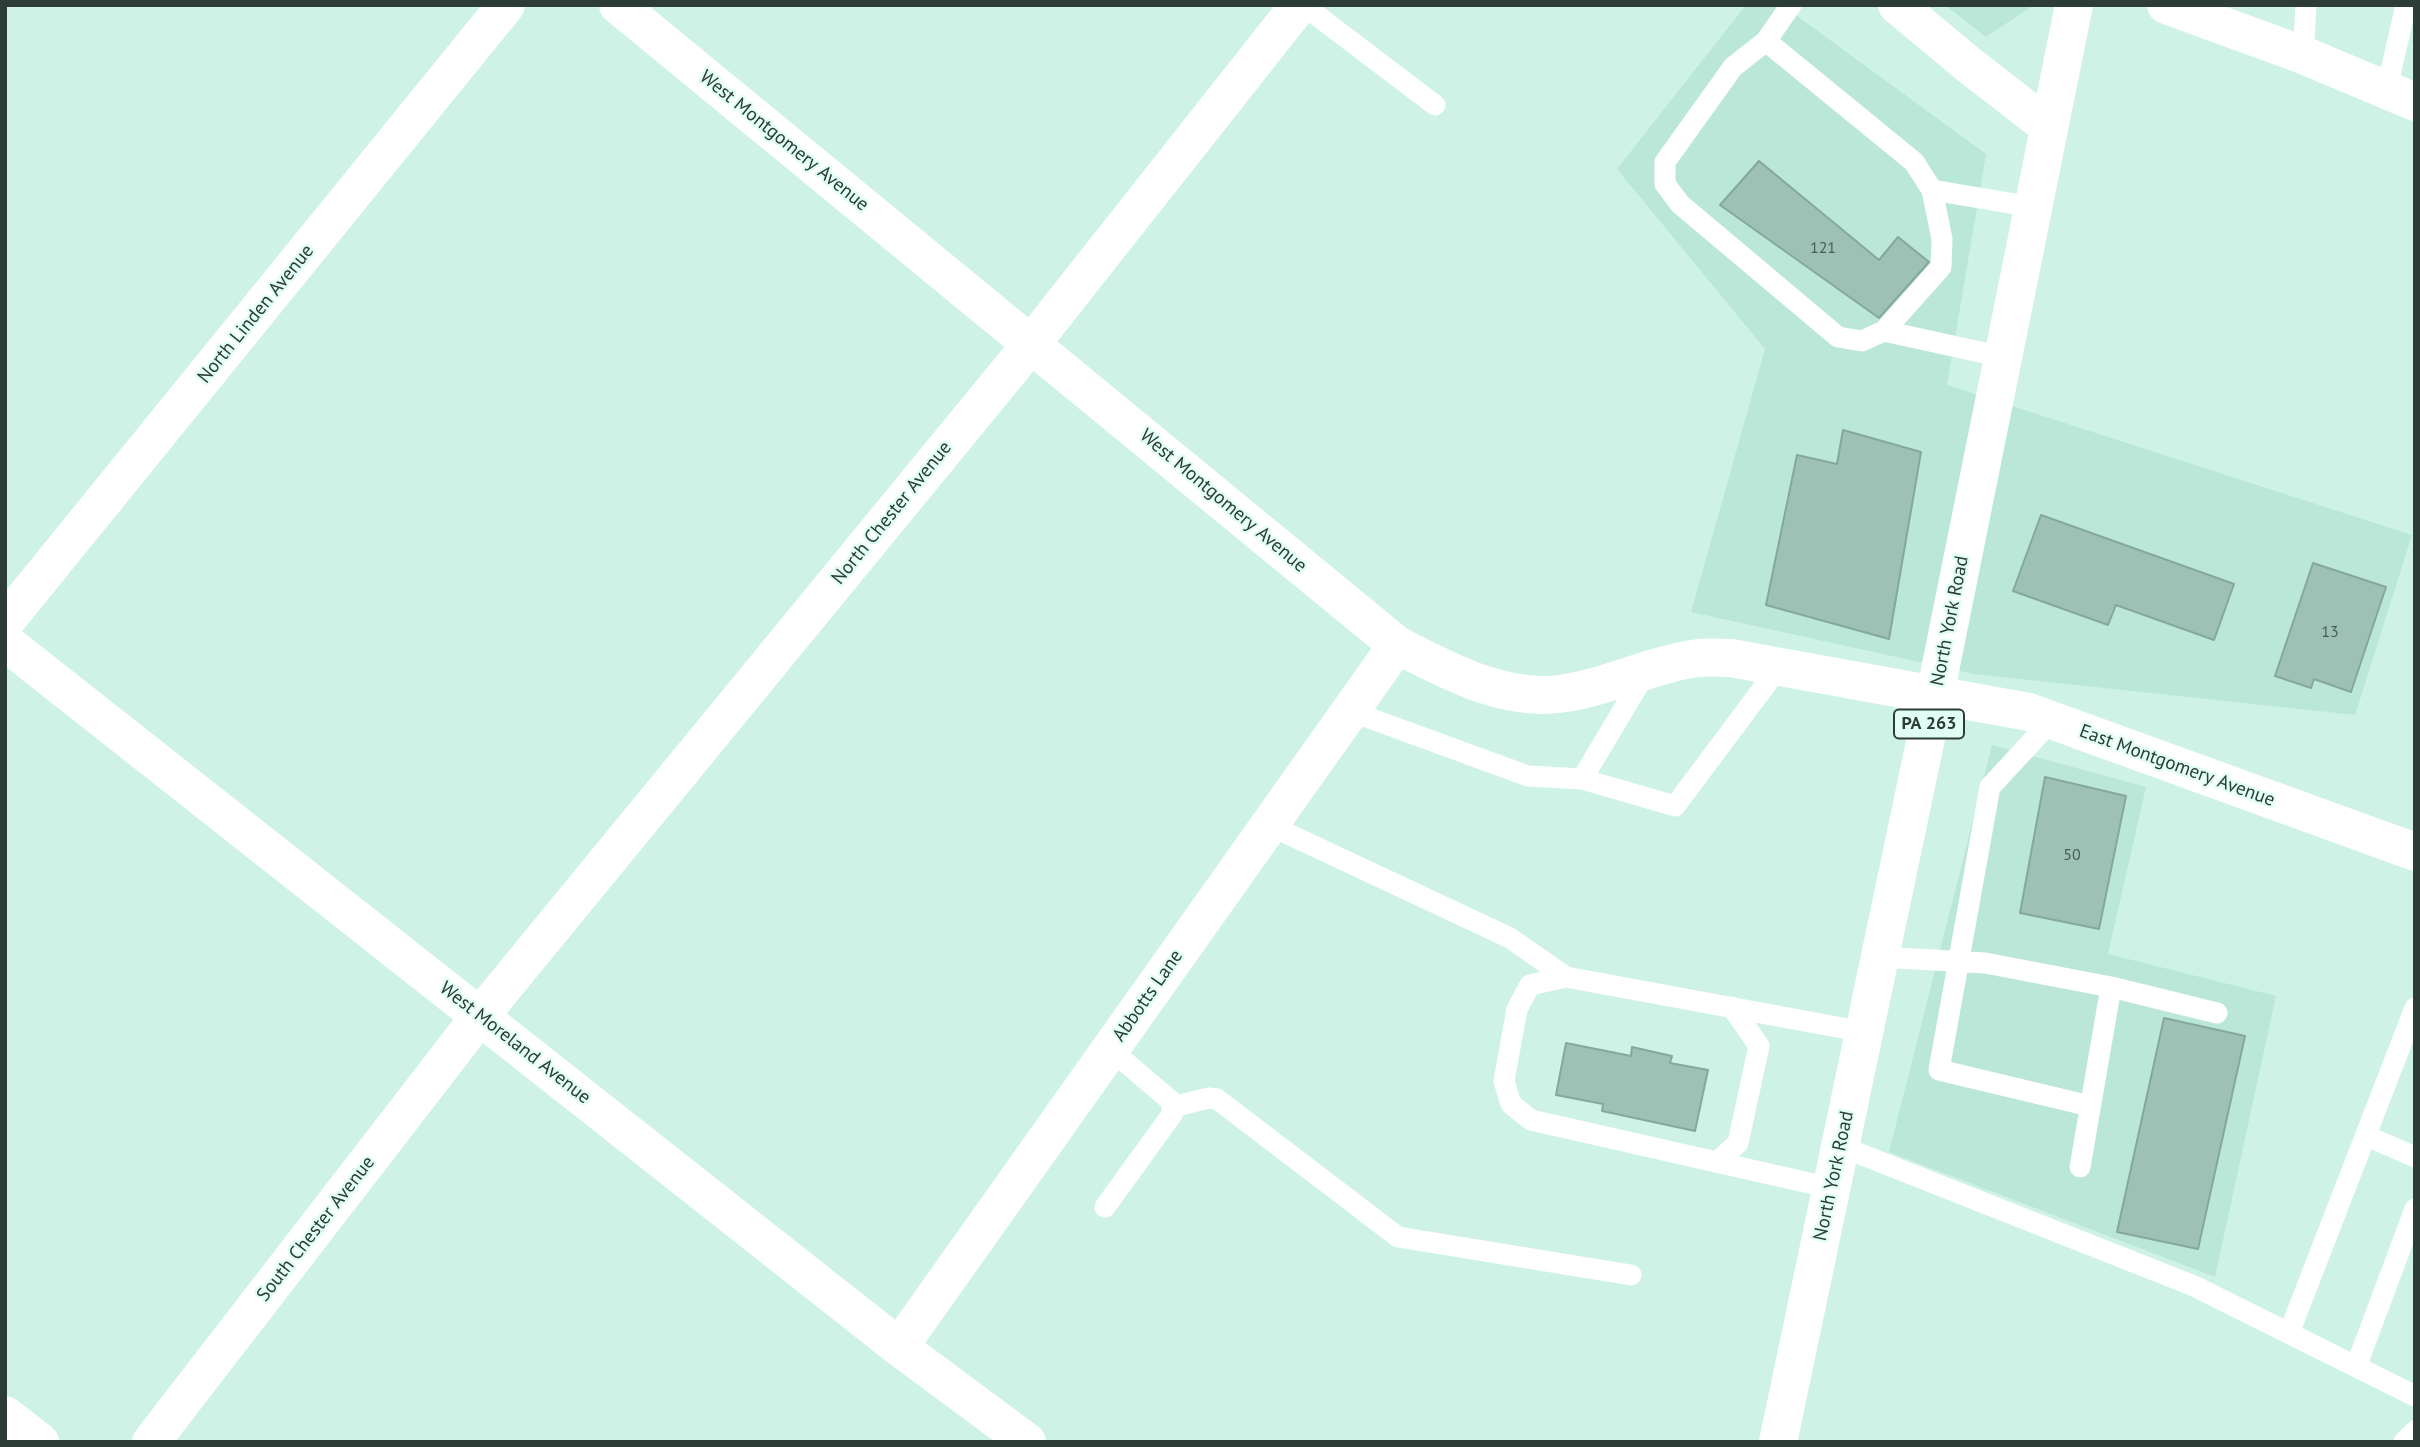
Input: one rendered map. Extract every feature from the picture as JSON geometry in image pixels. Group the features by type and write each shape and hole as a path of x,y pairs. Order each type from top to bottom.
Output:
{"main road":[{"name":"North Linden Avenue","path":"5,622 506,5"},
{"name":"West Montgomery Avenue","path":"618,5 1397,645 1465,679 1531,694 1558,694 1700,658 1731,658 1935,695"},
{"name":"North Chester Avenue","path":"480,1016 1032,343 1301,5"},
{"path":"1897,5 2049,127"},
{"name":"North York Road","path":"1778,1442 1935,695 2074,5"},
{"path":"2166,5 2303,55 2400,97"},
{"name":"West Moreland Avenue","path":"5,642 899,1346 1027,1442"},
{"name":"Abbotts Lane","path":"899,1346 1397,645"},
{"name":"East Montgomery Avenue","path":"1935,695 2029,712 2415,852"},
{"name":"South Chester Avenue","path":"151,1442 480,1016"},
{"path":"5,1415 40,1442"}],"lane":[{"path":"1301,5 1435,105"},
{"path":"1766,41 1914,162 1932,190 1942,239 1941,267 1884,331 1862,341 1838,337 1679,204 1665,184 1665,162 1733,67 1766,41 1791,5"},
{"path":"2303,55 2306,5"},
{"path":"2400,97 2406,5"},
{"path":"1932,190 2033,207"},
{"path":"1884,331 2003,357"},
{"path":"1350,711 1528,776 1583,779 1675,806 1779,667"},
{"path":"1583,779 1647,672"},
{"path":"2052,720 1990,787 1939,1070 2090,1106"},
{"path":"1269,825 1510,938 1566,976 1864,1031"},
{"path":"1880,957 1985,962 2111,987 2217,1013"},
{"path":"1566,976 1530,985 1517,1009 1504,1081 1511,1104 1531,1120 1831,1188"},
{"path":"2080,1167 2111,987"},
{"path":"1717,1162 1738,1143 1759,1046 1732,1007"},
{"path":"2289,1333 2415,1008"},
{"path":"1105,1207 1173,1113 1171,1101 1110,1049"},
{"path":"1172,1107 1209,1098 1217,1099 1398,1237 1631,1275"},
{"path":"2367,1136 2415,1157"},
{"path":"1840,1146 2194,1286 2415,1396"},
{"path":"2356,1367 2415,1209"},
{"path":"2404,1442 2415,1432"}],"shaded area":[{"path":"1746,5 1782,5 1986,154 1947,385 2412,535 2355,715 1974,674 1691,612 1765,349 1617,169"},
{"path":"1945,5 2034,5 1986,37"},
{"path":"1992,745 2146,787 2108,954 2276,996 2215,1277 1889,1152"}],"building":[{"path":"1759,161 1879,260 1898,237 1929,262 1879,318 1720,205"},
{"path":"1843,430 1921,452 1889,639 1766,605 1797,455 1837,464"},
{"path":"2041,515 2234,584 2214,640 2116,605 2108,625 2013,591"},
{"path":"2313,563 2386,587 2351,692 2314,679 2311,688 2275,676"},
{"path":"2045,777 2126,796 2099,929 2020,913"},
{"path":"2164,1018 2245,1036 2198,1249 2117,1232"},
{"path":"1566,1043 1631,1056 1632,1047 1672,1056 1670,1063 1708,1070 1695,1131 1602,1111 1603,1104 1556,1095"}]}
